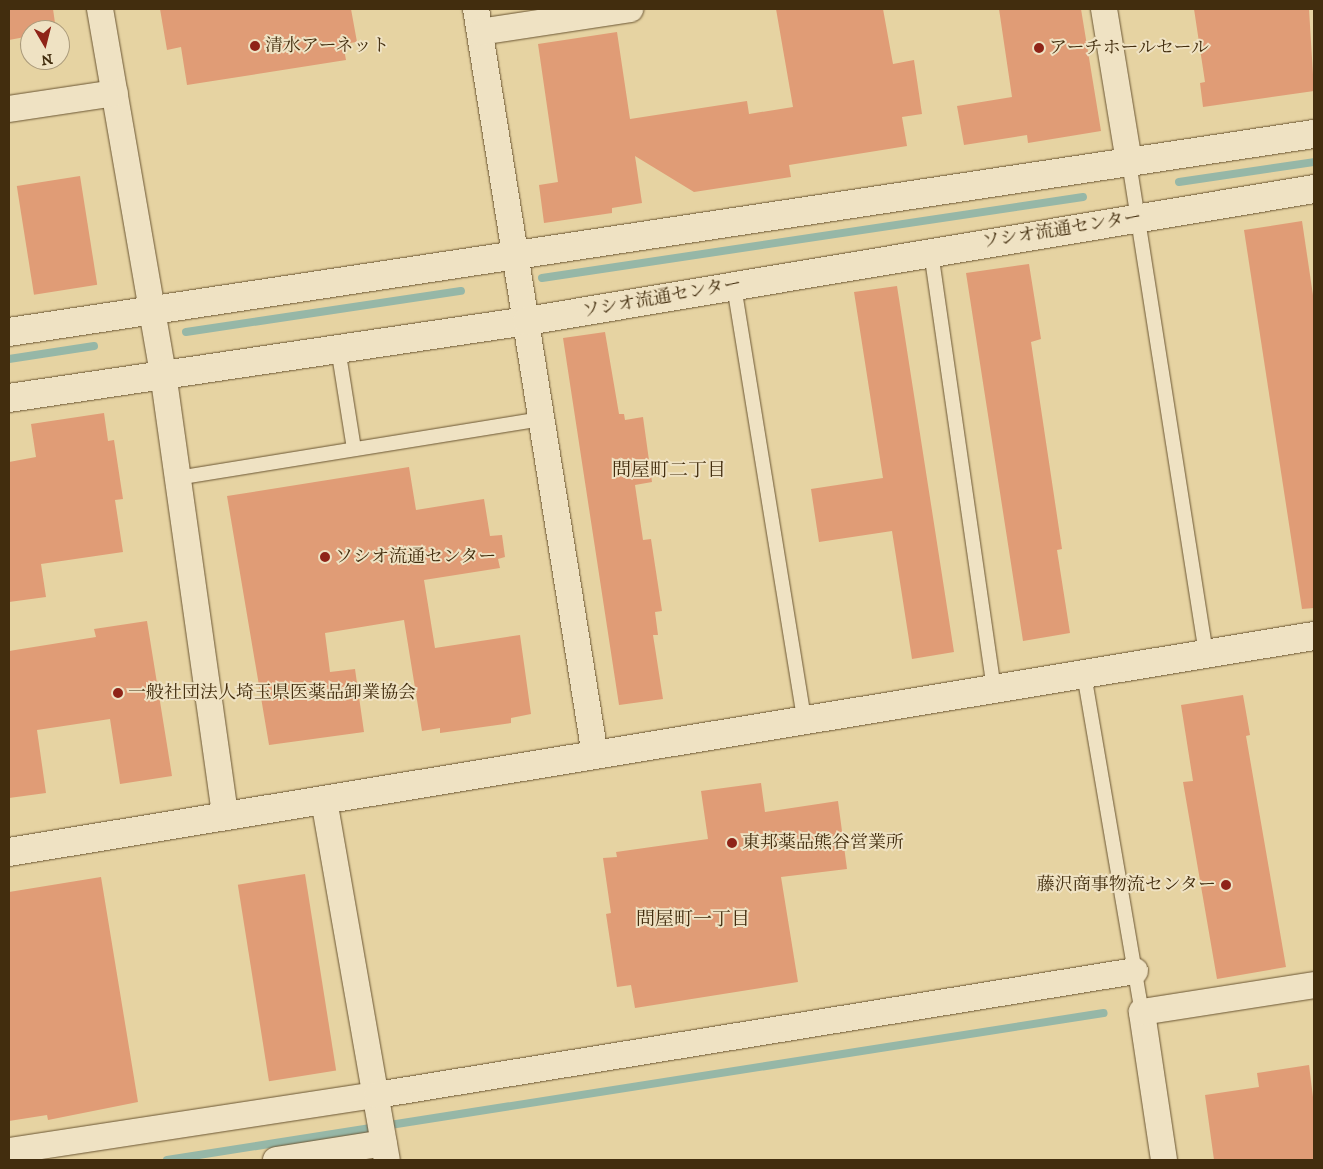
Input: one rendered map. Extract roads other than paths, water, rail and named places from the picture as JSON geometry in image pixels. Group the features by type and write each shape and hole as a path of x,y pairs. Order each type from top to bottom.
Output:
{"street":[{"path":"100,9 163,373 225,816"},
{"path":"594,755 527,321 478,21 630,9"},
{"path":"1104,9 1129,162"},
{"path":"9,109 115,93"},
{"path":"9,332 1314,134"},
{"name":"ソシオ流通センター","path":"9,398 163,373 527,321 1314,189"},
{"path":"9,852 1314,636"},
{"path":"276,1160 385,1152 377,1095 324,800"},
{"path":"9,1151 377,1095 1135,971"},
{"path":"1164,1160 1142,1012 1314,985"}],"lane":[{"path":"1129,162 1206,654"},
{"path":"931,252 994,689"},
{"path":"734,286 804,720"},
{"path":"338,348 354,450"},
{"path":"177,478 542,419"},
{"path":"1084,674 1142,1012"}],"waterway":[{"path":"1179,182 1314,162"},
{"path":"542,278 1083,197"},
{"path":"186,332 461,291"},
{"path":"9,359 94,346"},
{"path":"167,1160 1104,1013"}],"place":[{"name":"清水アーネット","path":"255,46"},
{"name":"アーチホールセール","path":"1039,48"},
{"name":"ソシオ流通センター","path":"325,557"},
{"name":"一般社団法人埼玉県医薬品卸業協会","path":"118,693"},
{"name":"東邦薬品熊谷営業所","path":"732,843"},
{"name":"藤沢商事物流センター","path":"1226,885"}],"district":[{"name":"問屋町二丁目","path":"669,471"},
{"name":"問屋町一丁目","path":"693,920"}]}
